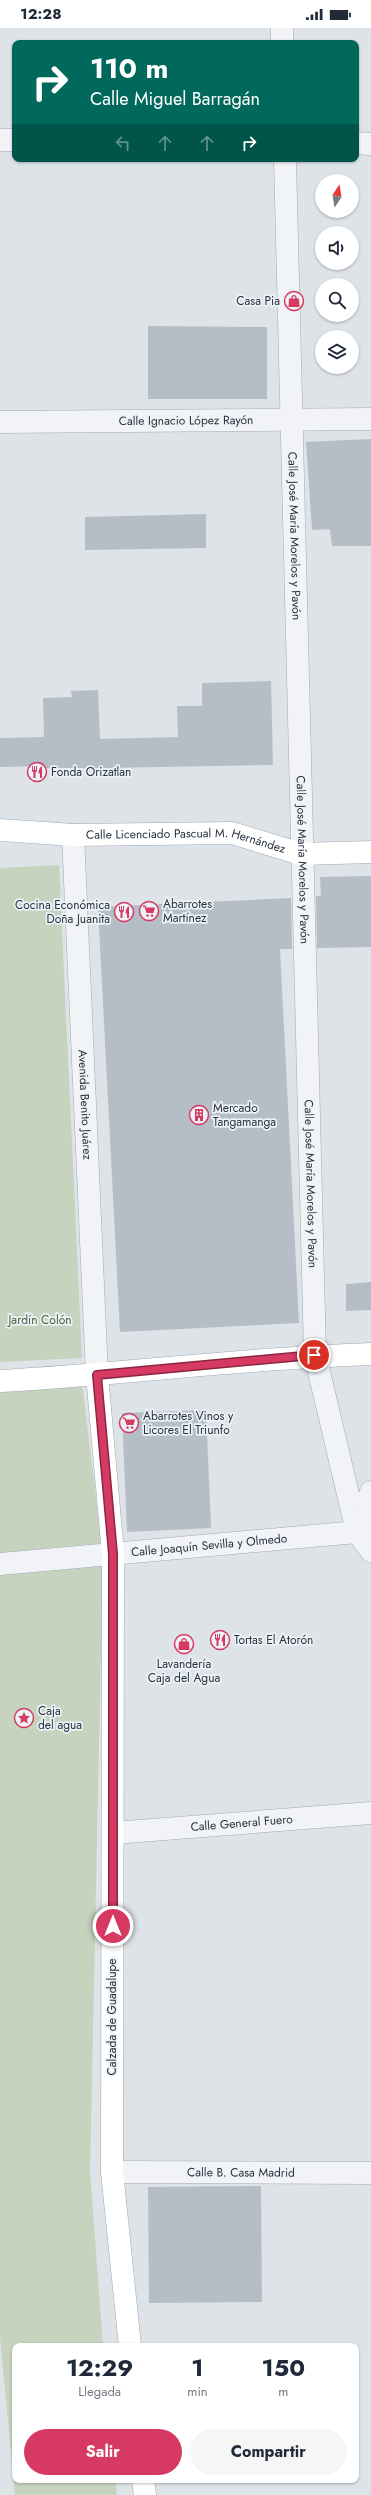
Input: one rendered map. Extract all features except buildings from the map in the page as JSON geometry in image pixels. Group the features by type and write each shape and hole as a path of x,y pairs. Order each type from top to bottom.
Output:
{"main road":[{"name":"Calle Licenciado Pascual M. Hernández","path":"0,830 73,835 232,833 302,854 371,852"},
{"path":"0,1381 97,1375 314,1355 371,1354"},
{"name":"Calzada de Guadalupe","path":"97,1375 113,1554 112,2172 130,2343"},
{"path":"143,2483 145,2495"}],"street":[{"path":"282,28 282,40"},
{"path":"0,140 12,140"},
{"path":"359,143 371,144"},
{"name":"Calle José María Morelos y Pavón","path":"285,162 314,1355 364,1533 371,1551"},
{"name":"Calle Ignacio López Rayón","path":"0,422 291,421 371,419"},
{"name":"Avenida Benito Juárez","path":"73,835 97,1375"},
{"path":"364,1533 371,1492"},
{"name":"Calle Joaquín Sevilla y Olmedo","path":"0,1564 364,1533"},
{"name":"Calle General Fuero","path":"113,1833 371,1813"},
{"name":"Calle B. Casa Madrid","path":"112,2172 371,2173"}],"green space":[{"name":"Jardín Colón","path":"59,865 82,1358 0,1362 0,868"},
{"path":"82,1383 103,1555 90,2172 103,2343 12,2343 12,2463 0,2337 0,1389"},
{"path":"14,2483 115,2483 117,2495 15,2495"}],"place":[{"name":"Casa Pia","path":"294,301"},
{"name":"Fonda Orizatlan","path":"37,772"},
{"name":"Abarrotes Martínez","path":"149,911"},
{"name":"Cocina Económica Doña Juanita","path":"124,912"},
{"name":"Mercado Tangamanga","path":"199,1115"},
{"name":"Abarrotes Vinos y Licores El Triunfo","path":"129,1423"},
{"name":"Tortas El Atorón","path":"220,1640"},
{"name":"Lavandería Caja del Agua","path":"184,1644"},
{"name":"Caja del agua","path":"24,1718"}],"route":[{"path":"113,1926 113,1554 97,1375 314,1355"}]}
